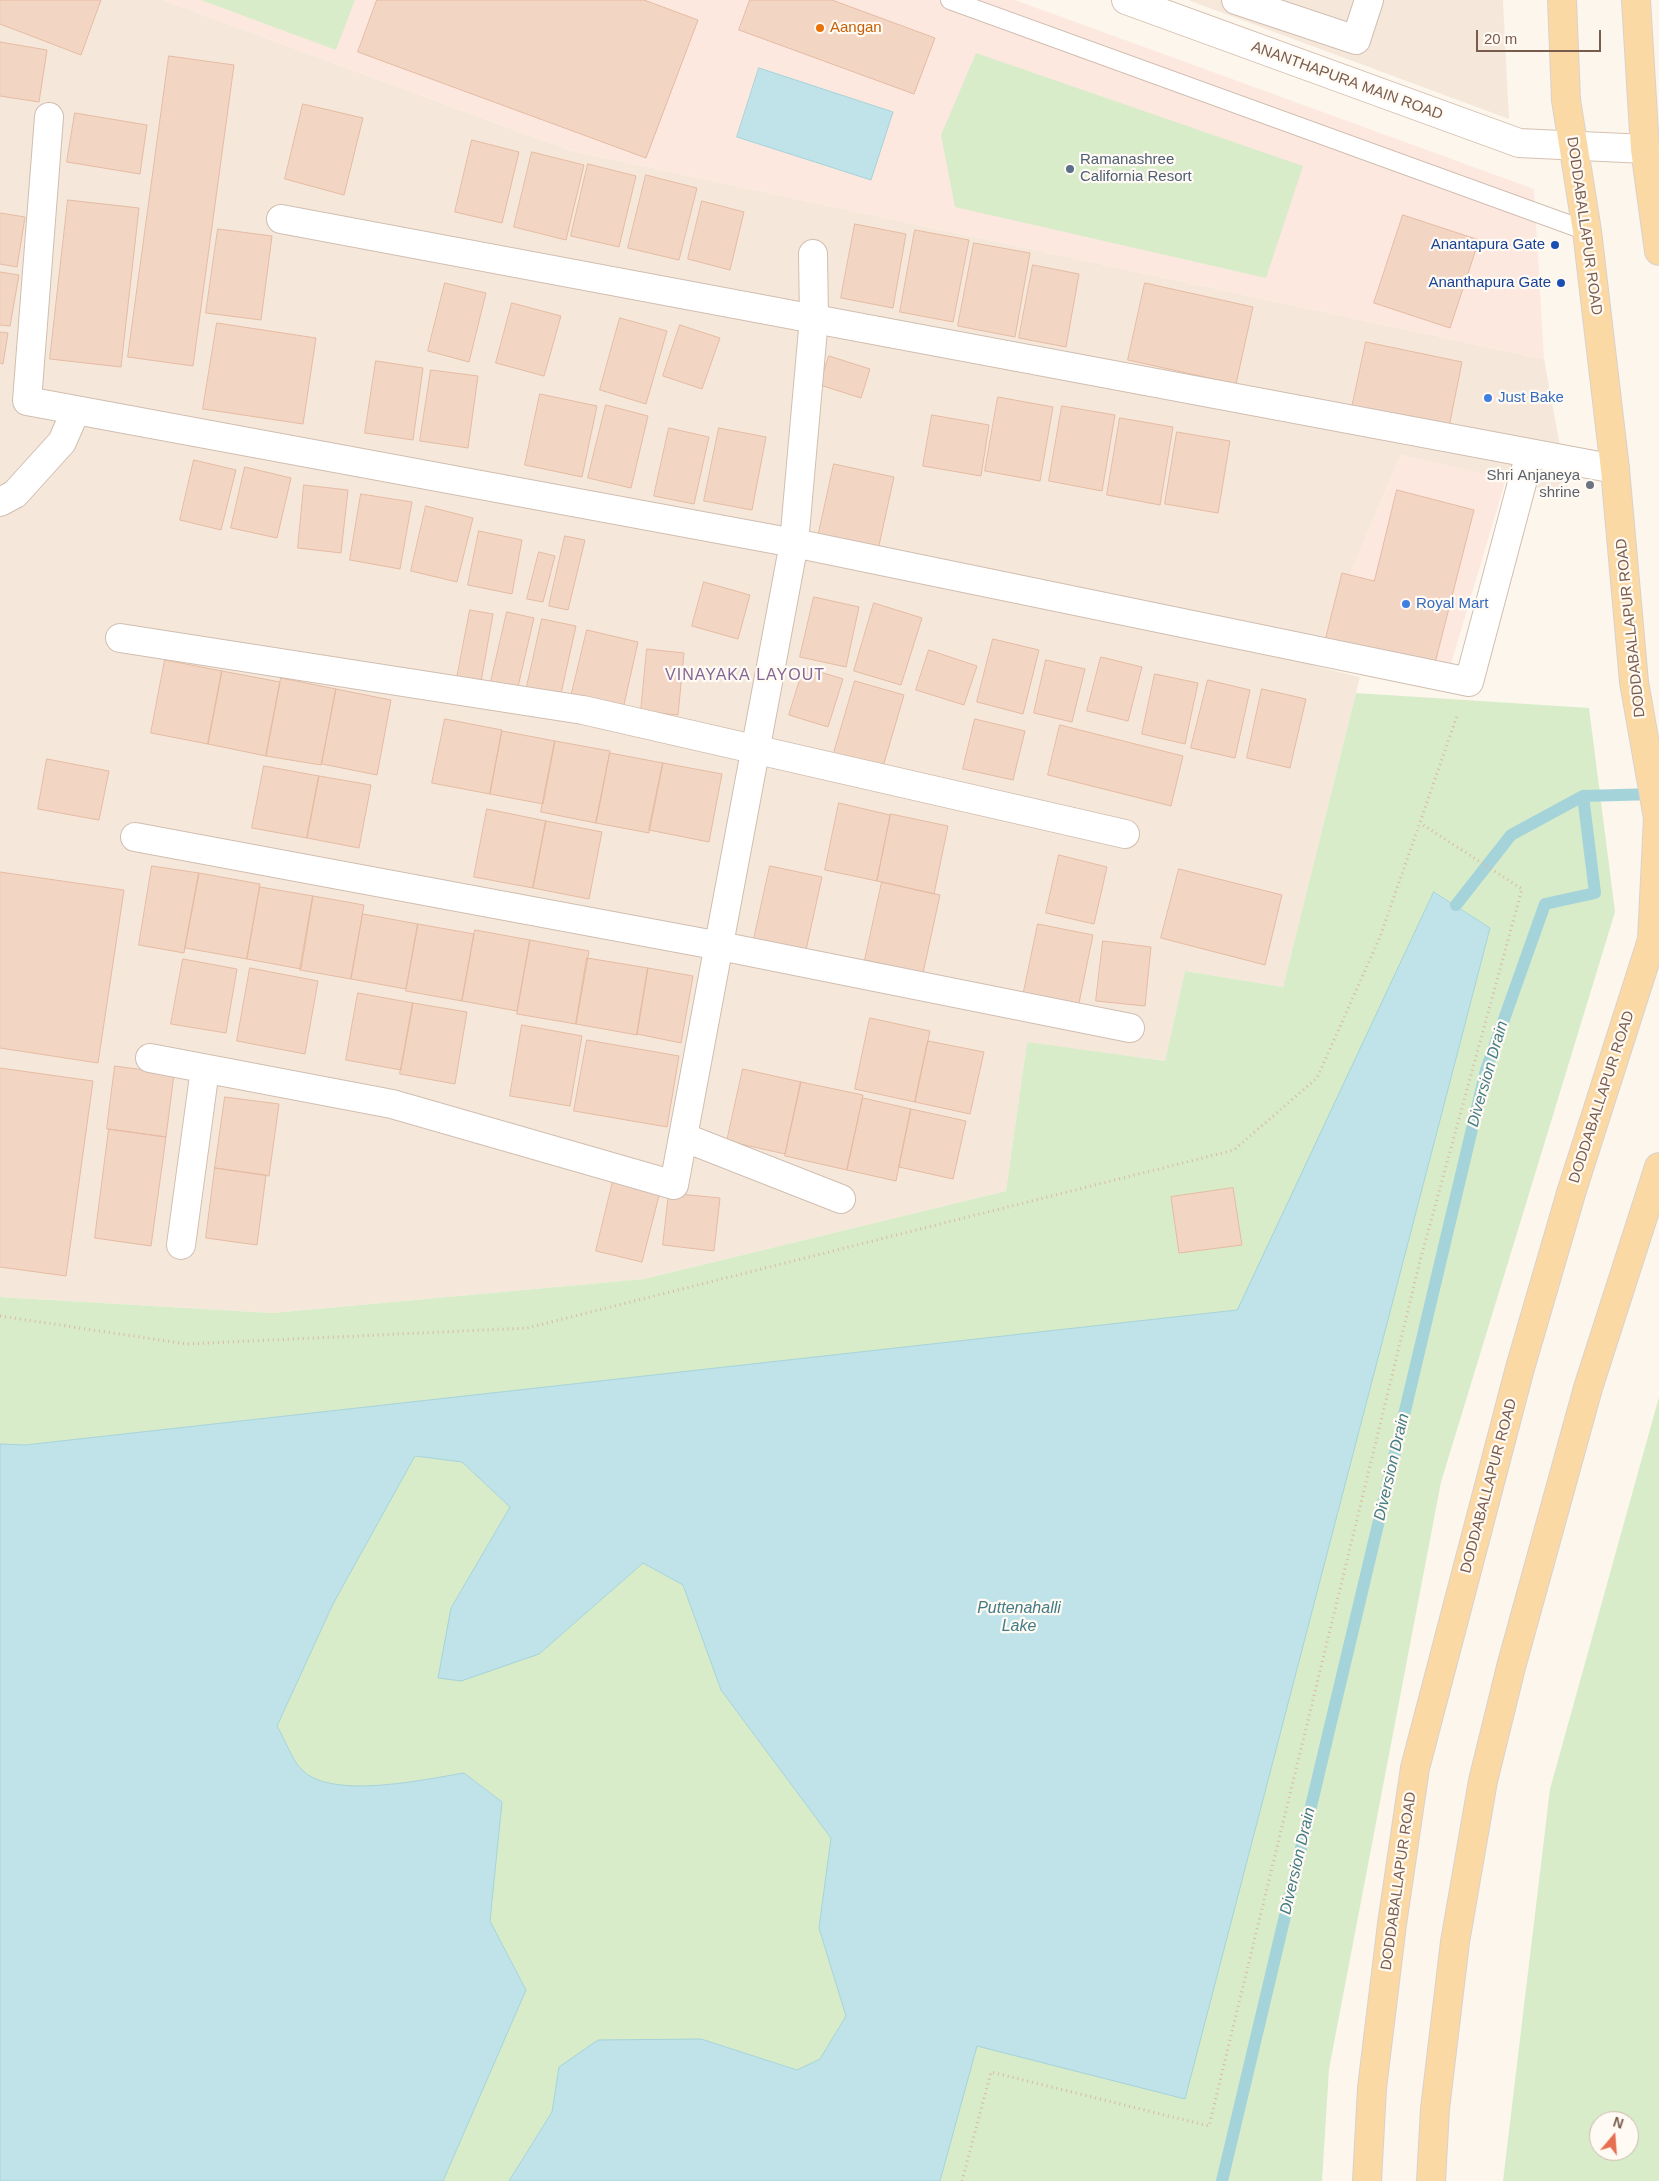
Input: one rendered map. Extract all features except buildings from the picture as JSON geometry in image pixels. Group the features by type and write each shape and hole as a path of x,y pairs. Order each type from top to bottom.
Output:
{"main road":[{"name":"DODDABALLAPUR ROAD","path":"1368,2181 1372,2088 1415,1768 1520,1368 1566,1209 1652,940 1658,818 1634,682 1615,469 1587,231 1572,147 1566,100 1562,0"},
{"path":"1636,0 1645,149 1659,250"},
{"path":"1432,2181 1435,2109 1455,1942 1482,1781 1511,1667 1588,1388 1659,1167"}],"street":[{"name":"ANANTHAPURA MAIN ROAD","path":"1126,0 1519,143 1645,149"},
{"path":"1236,0 1356,40 1369,0"},
{"path":"49,117 28,401 794,543 1469,682 1530,453"},
{"path":"281,220 1615,469"},
{"path":"150,1058 392,1104 674,1185 794,543 814,318 813,254"},
{"path":"0,502 15,494 62,442 76,410"},
{"path":"120,638 583,710 1125,834"},
{"path":"135,837 720,946 1130,1028"},
{"path":"181,1245 205,1069"},
{"path":"683,1137 842,1199"}],"lane":[{"path":"950,0 1587,231"}],"path":[{"path":"962,2181 992,2072 1209,2126 1420,1262 1522,888 1420,823 1469,682"}],"shaded area":[{"path":"0,0 163,0 569,150 1544,359 1569,495 1401,455 1311,665 1360,677 1283,987 1185,971 1165,1061 1027,1043 1006,1191 644,1279 272,1313 0,1297"},
{"name":"Ramanashree California Resort","path":"163,0 1015,0 1534,189 1544,359 569,150"},
{"path":"1188,0 1503,0 1509,119"},
{"path":"1401,455 1506,479 1448,674 1319,646"}],"green space":[{"path":"201,0 355,0 336,50"},
{"path":"976,53 1303,166 1266,278 955,207 941,135"},
{"path":"1356,693 1589,708 1615,912 1441,1482 1329,2069 1322,2181 940,2181 977,2045 1185,2098 1490,928 1435,892 1238,1310 25,1445 0,1444 0,1297 272,1313 644,1279 1006,1191 1027,1042 1165,1061 1185,971 1283,987"},
{"path":"1659,1397 1659,2181 1503,2181 1550,1789"},
{"path":"415,1456 462,1462 510,1507 451,1608 539,1654 643,1563 683,1585 721,1690 831,1838 819,1928 846,2016 820,2059 798,2070 701,2039 559,2067 552,2112 509,2181 443,2181 526,1990 490,1921 502,1802 464,1773 403,1783 355,1786 333,1784 314,1779 297,1765 277,1726 333,1604"}],"water":[{"path":"759,68 893,112 871,180 737,137"},
{"name":"Puttenahalli Lake","path":"1434,892 1490,928 1185,2099 977,2046 940,2181 509,2181 552,2112 559,2067 598,2040 701,2039 797,2070 820,2059 846,2016 819,1928 831,1838 721,1690 683,1585 643,1563 539,1654 461,1681 438,1678 451,1608 510,1507 462,1462 415,1456 333,1604 277,1726 297,1765 315,1779 333,1784 355,1786 403,1783 464,1773 502,1802 490,1921 526,1990 443,2181 0,2181 0,1444 25,1445 1237,1310"}],"waterway":[{"path":"1456,905 1511,835 1583,796 1656,794"},
{"name":"Diversion Drain","path":"1222,2181 1486,1070 1545,904 1595,893 1583,796"}],"place":[{"name":"Aangan","path":"820,28"},
{"name":"Ramanashree California Resort","path":"1070,169"},
{"name":"Anantapura Gate","path":"1555,245"},
{"name":"Ananthapura Gate","path":"1561,283"},
{"name":"Just Bake","path":"1488,398"},
{"name":"Shri Anjaneya shrine","path":"1590,485"},
{"name":"Royal Mart","path":"1406,604"}],"district":[{"name":"VINAYAKA LAYOUT","path":"745,676"}]}
